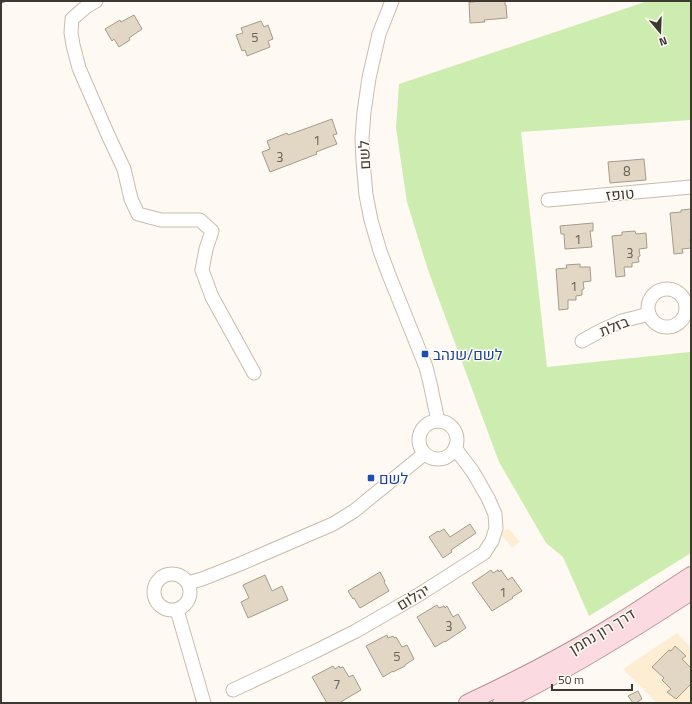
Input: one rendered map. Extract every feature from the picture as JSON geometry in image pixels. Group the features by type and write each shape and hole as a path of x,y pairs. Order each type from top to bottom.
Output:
{"main road":[{"name":"דרך רון נחמן","path":"467,703 525,675 571,650 618,623 691,575"},
{"name":"דרך רון נחמן","path":"501,703 533,687 625,635 691,592"}],"street":[{"path":"96,1 87,6 72,19 71,33 73,45 79,68 124,169 131,199 138,214 162,220 200,220 212,231 206,249 202,270 212,297 254,373"},
{"name":"לשם","path":"392,1 379,34 369,78 364,112 362,138 366,195 382,257 426,367 438,421"},
{"name":"טופז","path":"548,200 691,187"},
{"path":"668,289 686,293 684,299 686,307 684,317 674,326 660,326 652,320 648,314 647,307 649,300 654,293 668,289"},
{"name":"בזלת","path":"582,341 622,321 648,314"},
{"path":"438,421 448,424 456,433 457,441 455,448 453,452 445,458 436,460 430,458 424,454 418,443 420,432 425,426 433,422 438,421"},
{"name":"יהלום","path":"233,690 312,653 356,630 420,594 484,553 492,541 496,528 495,514 488,498 473,472 455,448"},
{"path":"188,583 240,564 333,524 354,511 424,454"},
{"path":"176,574 182,576 188,583 190,597 183,607 177,610 166,610 156,602 153,595 154,588 157,581 164,575 176,574"},
{"path":"177,610 204,703"}],"shaded area":[{"path":"508,528 520,542 512,548 501,534"},
{"path":"677,633 691,648 691,700 689,703 657,703 623,669"}],"green space":[{"path":"648,1 691,1 691,120 521,132 547,367 690,352 691,359 691,553 589,616 563,557 546,543 499,462 428,270 407,202 396,128 399,84"}],"building":[{"path":"474,1 505,1 507,18 470,23 469,2 475,2"},
{"path":"134,15 142,29 129,38 130,40 119,47 114,39 112,41 105,29 120,20 121,22"},
{"path":"261,21 264,27 268,25 273,39 268,41 270,47 247,56 245,50 242,51 236,35 243,33 241,28"},
{"path":"332,119 337,134 333,135 337,144 316,152 317,154 270,172 262,152 270,149 267,141"},
{"path":"644,159 646,180 610,183 608,162"},
{"path":"691,209 691,248 682,249 683,253 674,254 670,213"},
{"path":"593,223 593,231 590,231 592,247 565,249 564,234 561,234 560,226"},
{"path":"635,231 636,234 646,233 647,248 639,249 639,262 632,263 632,267 624,267 625,276 616,277 612,236 622,235 622,232"},
{"path":"580,264 580,267 590,267 591,281 583,282 584,289 582,290 582,295 576,296 576,300 568,300 568,309 559,310 556,269 567,268 566,265"},
{"path":"470,524 476,533 451,550 452,552 443,558 429,537 444,529 450,537"},
{"path":"491,570 493,573 501,570 508,580 512,577 522,591 492,611 472,583"},
{"path":"380,572 389,591 360,608 348,591"},
{"path":"265,575 272,591 282,586 288,600 248,618 241,602 249,598 243,585"},
{"path":"437,605 439,608 444,606 445,608 447,606 453,617 458,614 466,628 435,647 417,617"},
{"path":"387,635 388,638 393,636 394,638 396,637 402,647 407,645 414,659 405,666 383,677 366,646"},
{"path":"675,646 686,656 682,659 691,668 691,684 676,699 667,692 671,689 662,680 664,678 652,667"},
{"path":"333,666 335,669 339,666 340,668 343,667 349,677 353,675 361,690 339,703 327,703 312,677"},
{"path":"638,691 642,699 636,703 633,703 628,696"}],"place":[{"name":"לשם/שנהב","path":"425,354"},
{"name":"לשם","path":"371,478"}]}
